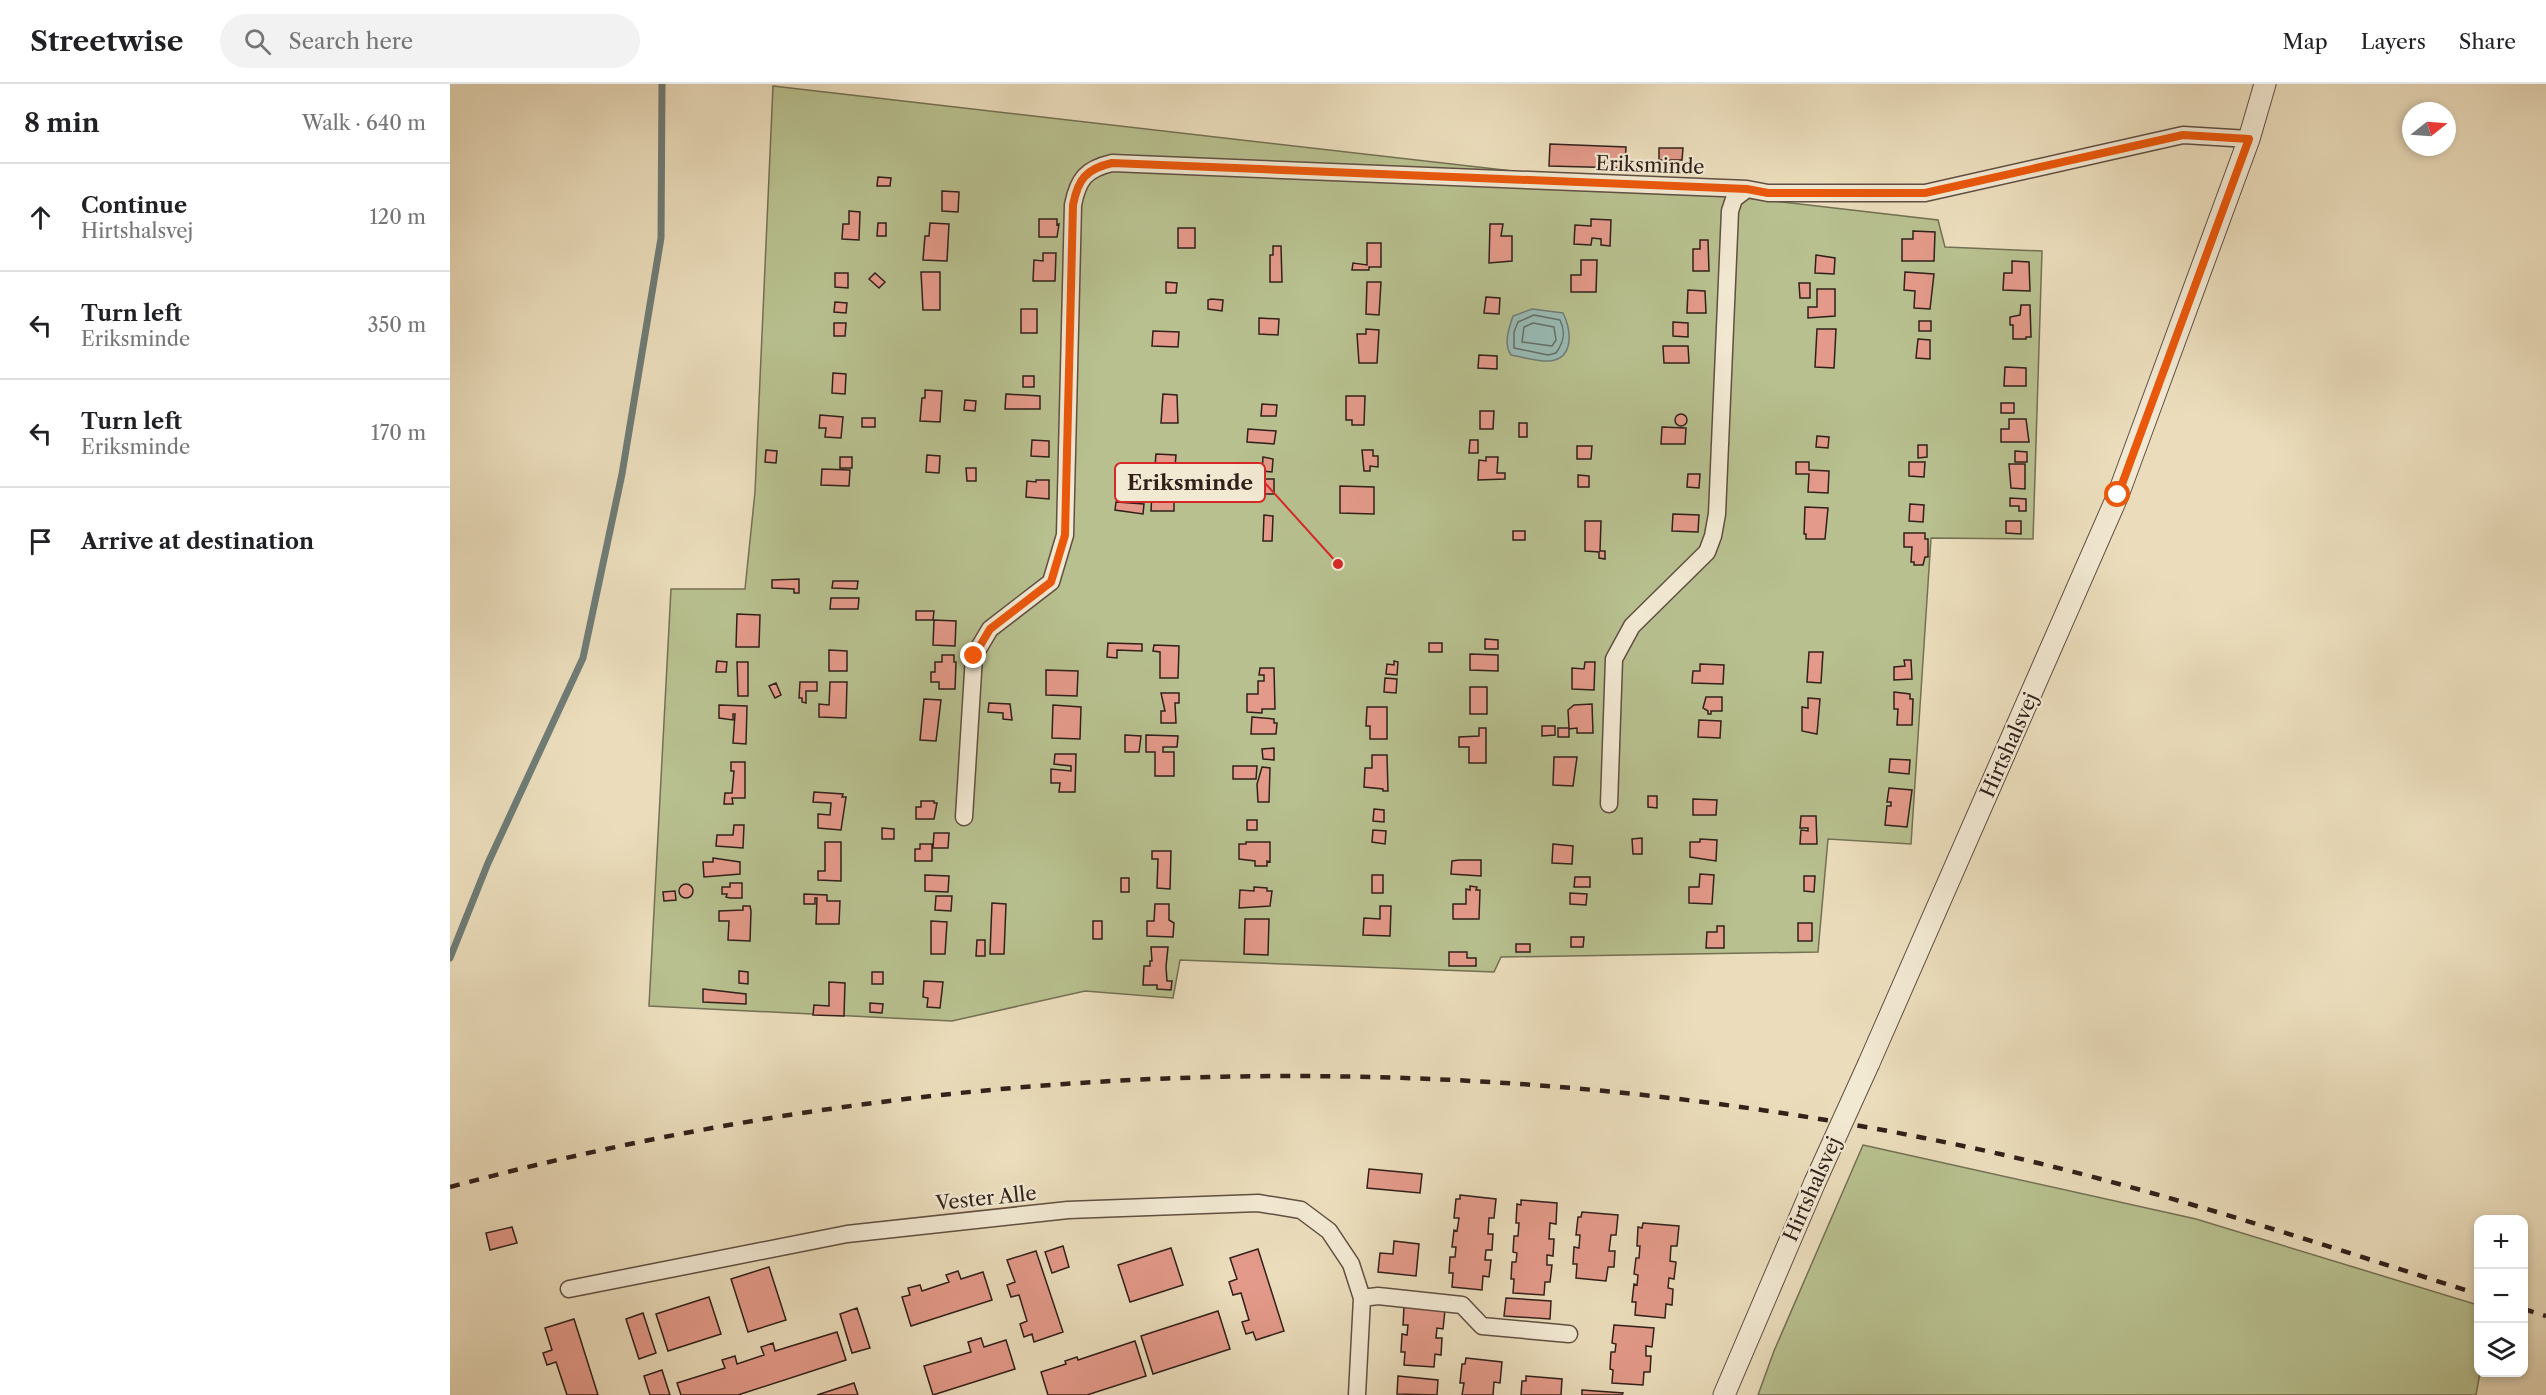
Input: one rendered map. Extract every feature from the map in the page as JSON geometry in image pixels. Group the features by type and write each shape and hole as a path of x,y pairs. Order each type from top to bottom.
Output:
{"street":[{"name":"Hirtshalsvej","path":"1724,1395 1815,1182 2118,495 2249,139 2265,84"},
{"name":"Eriksminde","path":"964,818 974,656 990,629 1051,582 1065,535 1073,205 1076,191 1084,176 1095,167 1112,163 1747,189 1768,193 1925,193 2183,135 2249,139"},
{"path":"1609,804 1614,659 1632,627 1707,552 1713,536 1717,514 1730,212 1734,199 1747,189"},
{"name":"Vester Alle","path":"569,1289 847,1234 1068,1210 1258,1203 1301,1209 1329,1231 1351,1264 1362,1298 1358,1395"},
{"path":"1362,1298 1378,1296 1462,1305 1482,1326 1569,1334"}],"green space":[{"path":"773,86 1938,220 1945,247 2042,251 2033,539 1931,538 1911,844 1828,839 1818,952 1501,957 1494,972 1180,960 1173,998 1085,991 952,1021 649,1006 671,589 745,589 755,492"},
{"path":"1863,1145 2196,1219 2474,1304 2474,1377 2479,1377 2476,1395 1758,1395 1774,1351"}],"water":[{"path":"1532,309 1563,313 1568,327 1569,342 1564,354 1558,359 1536,360 1511,355 1507,346 1513,316"}],"building":[{"path":"1550,144 1626,147 1625,168 1549,166"},
{"path":"1659,148 1683,148 1682,160 1659,160"},
{"path":"878,177 891,178 890,186 877,186"},
{"path":"942,191 959,192 958,212 942,211"},
{"path":"849,211 860,212 859,240 842,239 843,224 849,224"},
{"path":"1039,219 1057,219 1057,225 1059,224 1057,237 1039,237"},
{"path":"1591,219 1611,220 1610,246 1601,245 1601,239 1592,238 1591,245 1574,244 1575,225 1591,226"},
{"path":"878,223 886,223 886,236 877,236"},
{"path":"930,223 949,224 947,261 923,260 925,236 929,236"},
{"path":"1490,224 1503,224 1501,236 1512,236 1512,261 1489,263"},
{"path":"1178,228 1195,228 1195,248 1178,248"},
{"path":"1913,231 1935,232 1934,261 1902,261 1902,239 1913,239"},
{"path":"1700,240 1708,240 1709,271 1693,271 1693,249 1700,249"},
{"path":"1367,243 1381,243 1381,267 1352,270 1353,263 1367,265"},
{"path":"1273,246 1281,246 1282,282 1270,282 1270,255 1273,255"},
{"path":"1043,253 1056,253 1055,281 1033,281 1034,260 1043,261"},
{"path":"1816,255 1835,258 1834,274 1815,273"},
{"path":"1581,260 1597,260 1596,292 1571,292 1571,275 1581,275"},
{"path":"2012,261 2029,262 2030,291 2003,290 2004,273 2012,273"},
{"path":"921,272 940,272 940,310 923,310"},
{"path":"1905,272 1934,274 1930,309 1914,308 1915,291 1904,290"},
{"path":"835,273 848,273 848,288 835,287"},
{"path":"875,273 885,282 879,288 869,279"},
{"path":"1166,282 1177,283 1176,293 1166,293"},
{"path":"1367,282 1381,282 1379,315 1366,314"},
{"path":"1799,283 1810,283 1810,298 1800,298"},
{"path":"1817,289 1835,289 1835,316 1808,318 1808,307 1817,307"},
{"path":"1688,290 1705,291 1706,313 1687,313"},
{"path":"1486,297 1500,298 1499,314 1484,313"},
{"path":"1208,300 1223,300 1222,311 1208,309"},
{"path":"835,302 847,303 846,313 834,312"},
{"path":"2021,305 2030,305 2031,337 2013,339 2013,325 2010,325 2010,317 2020,315"},
{"path":"1021,309 1037,309 1037,333 1021,333"},
{"path":"1259,318 1279,319 1278,335 1259,334"},
{"path":"1919,321 1931,321 1931,331 1919,331"},
{"path":"1673,322 1688,323 1688,337 1673,336"},
{"path":"834,323 846,323 845,336 834,336"},
{"path":"1366,329 1379,330 1377,363 1359,363 1357,334 1366,334"},
{"path":"1817,329 1836,329 1834,368 1815,367"},
{"path":"1153,331 1179,332 1178,347 1152,346"},
{"path":"1918,339 1930,340 1930,359 1916,358"},
{"path":"1663,346 1688,346 1689,363 1664,363"},
{"path":"1479,355 1497,356 1497,369 1478,368"},
{"path":"2005,367 2026,368 2026,386 2004,386"},
{"path":"833,373 846,374 845,394 832,393"},
{"path":"1023,376 1034,376 1034,387 1023,387"},
{"path":"925,390 942,391 940,422 920,421"},
{"path":"1006,394 1040,396 1040,409 1005,409"},
{"path":"1163,394 1177,395 1178,423 1161,423"},
{"path":"1346,396 1365,396 1364,425 1352,425 1352,420 1346,420"},
{"path":"965,400 976,401 975,411 964,410"},
{"path":"2001,403 2014,403 2014,413 2001,413"},
{"path":"1262,404 1277,405 1276,416 1261,416"},
{"path":"1480,411 1494,411 1493,429 1480,429"},
{"path":"1683,414 1687,420 1683,426 1679,426 1675,418"},
{"path":"820,415 843,417 841,438 825,437 826,428 819,428"},
{"path":"862,418 875,418 875,427 862,427"},
{"path":"2009,419 2026,419 2029,442 2001,442 2001,429 2009,429"},
{"path":"1519,423 1527,423 1527,437 1519,437"},
{"path":"1662,427 1686,428 1685,444 1661,444"},
{"path":"1248,429 1276,431 1274,444 1247,442"},
{"path":"1817,436 1829,437 1828,448 1816,447"},
{"path":"1032,440 1049,441 1049,457 1031,456"},
{"path":"1470,440 1478,440 1478,453 1469,453"},
{"path":"1918,445 1927,445 1927,457 1918,458"},
{"path":"1577,446 1592,446 1591,459 1577,459"},
{"path":"766,450 777,451 776,463 765,462"},
{"path":"1362,450 1373,450 1373,456 1378,456 1378,467 1370,466 1370,471 1364,471"},
{"path":"2015,451 2027,452 2027,462 2015,462"},
{"path":"1156,454 1176,455 1175,467 1155,466"},
{"path":"927,455 940,456 939,473 926,472"},
{"path":"840,457 852,457 852,468 840,468"},
{"path":"1263,457 1273,459 1272,472 1262,471"},
{"path":"1486,457 1498,457 1497,473 1505,473 1505,479 1478,480 1479,460 1486,461"},
{"path":"1796,462 1809,462 1809,470 1829,471 1828,493 1808,492 1809,474 1796,474"},
{"path":"1909,462 1925,462 1924,477 1909,476"},
{"path":"2009,464 2025,464 2025,489 2011,488"},
{"path":"966,468 976,468 976,481 967,481"},
{"path":"822,469 850,470 849,486 821,485"},
{"path":"1688,474 1700,474 1699,488 1687,487"},
{"path":"1578,475 1589,476 1589,487 1578,487"},
{"path":"1261,479 1274,479 1274,494 1261,494"},
{"path":"1036,480 1049,480 1049,499 1026,497 1027,481 1036,482"},
{"path":"1154,482 1174,482 1174,511 1151,511 1152,492 1160,493 1154,490"},
{"path":"1340,486 1374,487 1374,514 1340,513"},
{"path":"2010,498 2026,499 2026,511 2019,511 2019,506 2010,506"},
{"path":"1116,502 1144,504 1143,514 1115,510"},
{"path":"1910,504 1924,505 1923,522 1909,521"},
{"path":"1805,507 1828,508 1825,539 1806,539 1806,534 1804,534"},
{"path":"1673,514 1699,515 1698,532 1672,531"},
{"path":"1264,515 1273,516 1272,541 1263,541"},
{"path":"1585,521 1601,521 1600,551 1605,551 1605,559 1599,558 1599,552 1585,551"},
{"path":"2006,521 2021,521 2021,534 2006,533"},
{"path":"1513,531 1525,531 1525,540 1513,540"},
{"path":"1904,533 1925,533 1925,539 1928,539 1928,557 1925,557 1923,565 1914,565 1914,562 1911,562 1912,547 1904,547"},
{"path":"799,579 799,593 794,593 794,589 772,588 772,580"},
{"path":"833,581 858,581 857,589 832,588"},
{"path":"831,598 859,598 858,609 830,609"},
{"path":"916,611 934,611 933,620 916,620"},
{"path":"737,614 760,615 759,647 736,647"},
{"path":"934,620 956,621 955,646 933,645"},
{"path":"1485,639 1498,640 1498,649 1485,649"},
{"path":"1108,643 1142,644 1142,651 1117,650 1117,658 1107,657"},
{"path":"1429,643 1442,643 1442,652 1429,652"},
{"path":"1154,645 1179,646 1178,678 1160,678 1160,652 1153,651"},
{"path":"829,650 847,651 847,671 829,671"},
{"path":"1809,652 1823,652 1821,683 1807,682"},
{"path":"1470,654 1498,655 1498,671 1470,670"},
{"path":"942,655 954,655 955,689 939,689 939,682 931,682 931,672 935,672 935,662 942,662"},
{"path":"1904,660 1911,660 1912,679 1894,680 1894,667 1905,666"},
{"path":"717,661 727,662 726,672 716,672"},
{"path":"1394,661 1398,662 1397,675 1386,674 1387,664 1394,665"},
{"path":"737,662 748,662 748,696 738,696"},
{"path":"1585,662 1595,662 1594,690 1572,689 1572,668 1584,669"},
{"path":"1700,664 1724,665 1723,684 1692,683 1693,671 1700,671"},
{"path":"1260,668 1274,668 1275,709 1262,709 1262,713 1247,712 1247,694 1258,694 1258,681 1264,681 1264,675 1259,675"},
{"path":"1046,670 1078,671 1077,696 1046,695"},
{"path":"1385,678 1397,679 1396,693 1384,692"},
{"path":"800,682 817,682 817,691 806,691 806,703 799,698"},
{"path":"830,682 847,682 846,718 819,717 819,704 829,705"},
{"path":"776,683 781,695 775,698 769,686"},
{"path":"1470,687 1487,687 1487,714 1470,714"},
{"path":"1894,692 1910,694 1910,699 1913,699 1912,725 1897,725 1898,709 1894,709"},
{"path":"1161,693 1179,693 1179,703 1175,703 1176,723 1161,723 1161,711 1165,711"},
{"path":"1706,697 1722,697 1722,711 1711,711 1711,714 1708,714 1708,711 1703,708"},
{"path":"1808,698 1820,699 1817,734 1802,731 1802,707 1808,708"},
{"path":"924,699 941,700 936,741 920,740"},
{"path":"989,703 1010,704 1012,720 1003,719 1003,713 988,712"},
{"path":"1592,704 1593,733 1577,733 1577,728 1569,729 1569,737 1558,737 1558,728 1569,728 1568,710 1574,705"},
{"path":"719,705 747,706 746,744 733,743 735,714 733,714 733,720 719,718"},
{"path":"1053,705 1081,707 1080,739 1052,738"},
{"path":"1367,707 1387,707 1387,739 1370,739 1370,726 1366,726"},
{"path":"1252,717 1274,719 1274,723 1277,723 1276,734 1251,734"},
{"path":"1699,720 1721,721 1720,738 1698,737"},
{"path":"1542,726 1555,726 1555,735 1542,736"},
{"path":"1479,728 1486,728 1486,763 1469,763 1469,747 1459,747 1459,737 1479,736"},
{"path":"1125,735 1141,736 1139,752 1125,752"},
{"path":"1146,735 1178,736 1177,747 1163,747 1163,752 1174,752 1174,776 1155,776 1155,752 1146,752"},
{"path":"1274,748 1274,760 1263,759 1262,749"},
{"path":"1055,754 1076,754 1075,792 1059,792 1060,783 1051,783 1051,769 1071,771 1071,766 1054,764"},
{"path":"1372,755 1387,755 1388,791 1364,787 1365,768 1372,768"},
{"path":"1554,757 1577,757 1573,786 1553,785"},
{"path":"1890,759 1910,760 1909,774 1889,772"},
{"path":"731,762 745,762 745,798 732,798 733,804 724,804 725,793 732,793 734,771 731,771"},
{"path":"1233,766 1257,766 1256,779 1233,779"},
{"path":"1262,767 1270,768 1269,802 1258,802 1257,784"},
{"path":"1889,788 1912,790 1907,827 1885,825 1887,806 1891,806 1891,802 1887,802"},
{"path":"814,792 843,794 842,797 846,797 841,830 818,828 818,814 830,815 831,803 813,802"},
{"path":"1648,796 1657,796 1657,808 1648,807"},
{"path":"1693,799 1717,800 1716,815 1693,815"},
{"path":"921,801 937,803 934,819 916,819 916,807 921,807"},
{"path":"1374,809 1384,810 1384,822 1373,821"},
{"path":"1801,816 1816,816 1817,844 1800,844 1801,830 1808,831 1808,828 1800,828"},
{"path":"1247,820 1257,820 1257,830 1247,830"},
{"path":"734,825 744,825 743,848 716,846 717,835 733,835"},
{"path":"882,828 894,829 894,839 882,839"},
{"path":"1373,830 1386,831 1385,844 1372,842"},
{"path":"934,833 949,833 948,848 933,848"},
{"path":"1642,838 1642,854 1633,854 1632,839"},
{"path":"1700,839 1717,840 1716,861 1690,857 1690,842 1700,842"},
{"path":"825,842 841,842 841,881 818,880 818,871 825,871"},
{"path":"1246,842 1270,842 1270,862 1267,861 1267,866 1255,866 1255,861 1239,859 1239,844 1246,844"},
{"path":"920,844 932,844 932,861 915,861 915,849 920,849"},
{"path":"1553,844 1573,846 1572,864 1552,863"},
{"path":"1152,851 1171,851 1170,889 1157,888 1158,859 1152,859"},
{"path":"713,858 740,862 740,874 704,877 703,862 713,862"},
{"path":"1481,860 1481,876 1451,874 1452,861"},
{"path":"1700,874 1714,875 1712,904 1689,903 1689,887 1699,887"},
{"path":"925,875 949,876 948,892 925,891"},
{"path":"1372,875 1383,875 1383,893 1372,893"},
{"path":"1804,876 1815,876 1814,892 1804,891"},
{"path":"1575,877 1590,877 1590,887 1574,887"},
{"path":"1121,878 1129,878 1129,892 1121,892"},
{"path":"730,883 742,883 742,898 730,898 726,897 727,894 722,894 722,887 730,887"},
{"path":"686,884 691,886 693,891 691,896 686,898 681,896 679,891 681,886"},
{"path":"1470,886 1480,890 1479,919 1453,919 1453,904 1466,904 1466,889 1470,890"},
{"path":"1254,887 1267,888 1267,891 1272,891 1270,906 1239,908 1240,890 1254,891"},
{"path":"675,891 676,900 664,901 663,892"},
{"path":"1570,893 1587,894 1586,905 1570,904"},
{"path":"804,894 827,895 827,901 840,901 839,924 816,924 817,898 815,898 815,904 804,904"},
{"path":"936,896 952,896 951,911 935,910"},
{"path":"992,903 1006,904 1004,954 990,954"},
{"path":"1155,904 1169,904 1169,920 1174,923 1173,937 1147,936 1147,921 1154,921"},
{"path":"743,906 750,906 751,911 750,941 728,940 729,921 719,921 719,911 743,910"},
{"path":"1380,906 1391,906 1390,936 1363,935 1364,918 1380,919"},
{"path":"1245,919 1269,919 1268,955 1244,954"},
{"path":"931,921 947,922 945,954 931,954"},
{"path":"1093,921 1102,921 1102,939 1093,939"},
{"path":"1798,923 1812,923 1812,941 1798,941"},
{"path":"1717,926 1724,926 1724,948 1706,948 1707,932 1717,932"},
{"path":"1571,937 1584,937 1583,947 1571,947"},
{"path":"977,940 985,940 985,956 976,956"},
{"path":"1516,944 1530,944 1530,952 1516,952"},
{"path":"1151,947 1168,947 1166,967 1167,981 1172,981 1171,990 1157,989 1157,985 1143,985 1144,966 1150,966 1150,961 1152,961"},
{"path":"1449,952 1467,952 1467,958 1476,958 1476,966 1449,966"},
{"path":"739,971 748,972 748,984 739,983"},
{"path":"872,972 883,972 883,984 872,984"},
{"path":"924,981 943,982 940,1008 927,1007 928,998 923,997"},
{"path":"829,982 845,983 844,1016 813,1015 814,1005 829,1006"},
{"path":"703,989 746,994 746,1004 703,1002"},
{"path":"870,1003 883,1004 882,1013 870,1012"},
{"path":"1369,1169 1422,1174 1420,1193 1367,1188"},
{"path":"1460,1195 1496,1199 1494,1218 1489,1218 1488,1234 1493,1234 1492,1250 1486,1250 1485,1260 1491,1260 1489,1277 1483,1276 1482,1290 1452,1287 1453,1273 1449,1273 1450,1257 1455,1257 1456,1247 1452,1247 1454,1230 1457,1231 1459,1218 1454,1218 1456,1199 1460,1199"},
{"path":"1521,1200 1557,1203 1556,1224 1550,1223 1549,1239 1554,1239 1553,1256 1547,1255 1547,1265 1552,1265 1550,1282 1545,1282 1544,1295 1513,1293 1512,1262 1516,1262 1517,1253 1513,1252 1514,1236 1518,1236 1517,1204 1521,1205"},
{"path":"1582,1212 1618,1215 1616,1235 1611,1235 1609,1251 1615,1251 1614,1267 1608,1267 1606,1281 1576,1278 1577,1264 1573,1264 1574,1247 1579,1248 1580,1235 1576,1235 1578,1217 1581,1217"},
{"path":"1643,1223 1679,1226 1677,1246 1671,1246 1670,1261 1676,1262 1674,1279 1669,1278 1668,1288 1673,1289 1672,1305 1666,1304 1665,1318 1635,1315 1636,1302 1632,1302 1634,1284 1637,1285 1638,1275 1634,1274 1636,1258 1639,1258 1638,1227 1642,1228"},
{"path":"512,1227 517,1243 490,1250 486,1233"},
{"path":"1394,1241 1419,1244 1416,1276 1378,1272 1380,1253 1393,1254"},
{"path":"1063,1246 1069,1267 1052,1273 1045,1252"},
{"path":"1171,1248 1183,1285 1130,1302 1118,1265"},
{"path":"1258,1249 1284,1331 1256,1340 1253,1332 1246,1334 1242,1322 1249,1320 1241,1293 1233,1295 1229,1282 1237,1279 1230,1258"},
{"path":"1036,1251 1063,1332 1034,1342 1032,1334 1024,1337 1020,1324 1027,1321 1019,1295 1011,1297 1007,1285 1015,1282 1007,1260"},
{"path":"769,1267 786,1320 748,1332 731,1279"},
{"path":"958,1271 961,1279 983,1272 992,1300 911,1326 902,1297 910,1295 908,1288 920,1285 922,1291 949,1282 946,1275"},
{"path":"709,1297 721,1334 668,1351 656,1314"},
{"path":"1506,1298 1551,1301 1550,1319 1504,1316"},
{"path":"1404,1307 1445,1310 1443,1329 1437,1328 1436,1338 1442,1338 1441,1355 1435,1354 1434,1367 1404,1365 1405,1352 1401,1352 1402,1334 1407,1335 1408,1325 1403,1325"},
{"path":"857,1308 870,1348 852,1353 840,1314"},
{"path":"1218,1311 1230,1349 1153,1374 1141,1336"},
{"path":"643,1313 656,1353 639,1359 626,1319"},
{"path":"574,1319 598,1395 567,1395 556,1362 547,1365 543,1353 552,1350 545,1328"},
{"path":"1614,1325 1654,1328 1652,1347 1646,1346 1646,1356 1651,1356 1650,1372 1644,1372 1643,1385 1612,1383 1611,1352 1615,1352 1616,1344 1612,1343"},
{"path":"837,1332 846,1360 738,1395 681,1395 677,1383 725,1368 722,1360 735,1356 737,1364 764,1355 761,1347 773,1343 775,1351"},
{"path":"981,1338 984,1347 1006,1340 1015,1369 933,1395 924,1366 971,1352 968,1342"},
{"path":"1135,1341 1146,1376 1087,1395 1048,1395 1041,1372 1066,1364 1065,1361 1077,1357 1078,1360"},
{"path":"1466,1358 1502,1362 1500,1383 1494,1382 1493,1395 1462,1395 1464,1383 1460,1383 1462,1364 1465,1364"},
{"path":"662,1370 670,1395 650,1395 644,1376"},
{"path":"1398,1376 1438,1380 1437,1395 1397,1394"},
{"path":"1526,1376 1562,1379 1561,1395 1521,1395 1522,1381 1526,1381"},
{"path":"854,1383 858,1395 817,1395"},
{"path":"1582,1390 1623,1393 1622,1395 1582,1395"}],"waterway":[{"path":"450,958 488,863 583,658 622,474 661,238 662,84"}],"railway":[{"path":"450,1187 639,1142 831,1109 1024,1087 1218,1077 1413,1078 1607,1091 1800,1116 1991,1152 2175,1200 2474,1293"},
{"path":"2528,1310 2546,1316"}],"place":[{"name":"Eriksminde","path":"1338,564"}],"route":[{"path":"974,656 990,629 1051,582 1065,535 1073,205 1076,191 1084,176 1095,167 1112,163 1747,189 1768,193 1925,193 2138,147 2183,135 2249,139 2118,495"}]}
